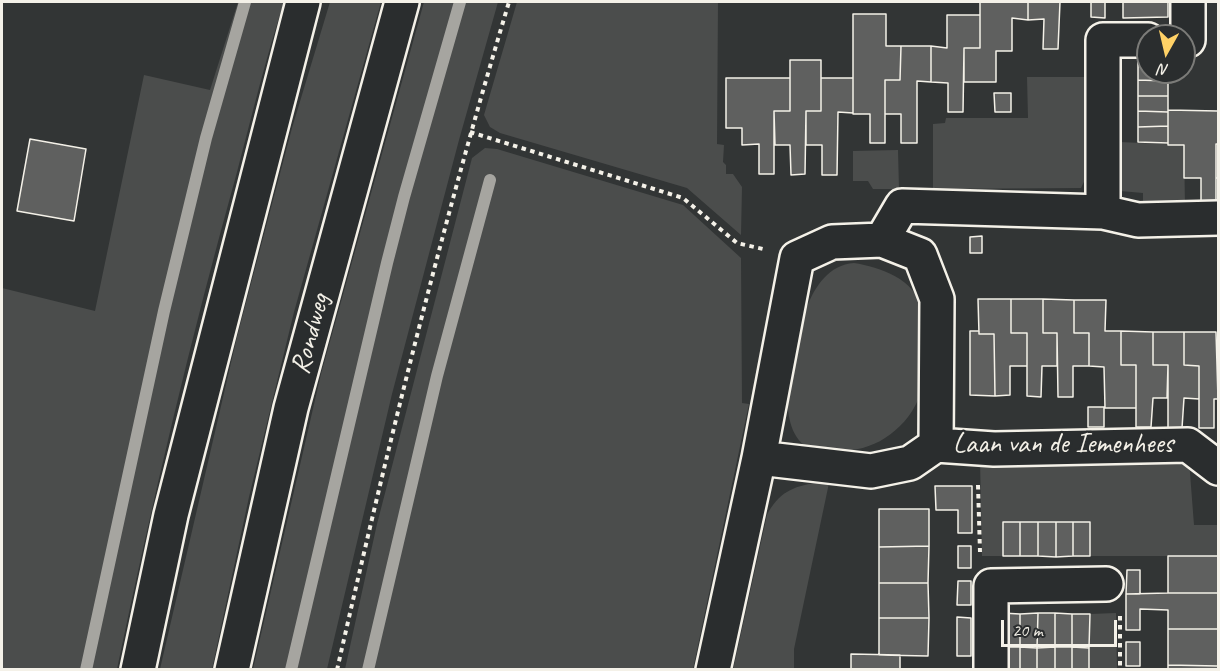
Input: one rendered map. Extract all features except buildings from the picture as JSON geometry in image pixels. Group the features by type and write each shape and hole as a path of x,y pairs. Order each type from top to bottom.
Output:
{"street":[{"path":"138,669 171,515 303,2"},
{"name":"Rondweg","path":"232,669 291,408 402,2"},
{"path":"1188,2 1188,24"},
{"path":"1103,212 1103,40 1136,40"},
{"path":"882,240 902,206 1103,212 1138,220 1218,218"},
{"name":"Laan van de Iemenhees","path":"797,258 832,242 882,240 920,255 937,298 936,445"},
{"path":"713,669 759,458 797,258"},
{"name":"Laan van de Iemenhees","path":"759,458 871,471 910,463 936,445 977,448 1188,445 1218,468"},
{"path":"991,669 991,586 1106,584"}],"path":[{"path":"337,669 384,463 470,132 509,2"},
{"path":"470,132 683,198 737,243 797,258"},
{"path":"977,448 980,572 991,589"}],"shaded area":[{"path":"238,2 284,2 259,86 188,358 117,669 2,669 2,288 95,311 144,75 210,90"},
{"path":"330,2 381,2 294,312 249,497 212,669 160,669 237,337 292,128"},
{"path":"424,2 498,2 392,394 327,669 253,669 321,374"},
{"path":"517,2 718,2 717,144 724,145 723,162 726,165 726,174 733,174 742,187 741,235 687,188 500,133 490,127 484,115"},
{"path":"1027,77 1091,77 1091,167 1081,188 933,189 933,124 945,123 946,118 1028,118"},
{"path":"1120,142 1184,145 1185,206 1143,206 1143,193 1120,191"},
{"path":"485,148 497,149 683,205 741,258 742,403 749,404 693,669 345,669 377,524 472,158"},
{"path":"898,150 899,189 873,189 868,181 853,181 853,151"},
{"path":"854,263 895,276 912,290 918,299 922,309 920,393 915,406 904,422 879,441 853,450 816,451 801,443 793,430 788,401 807,307 819,284 830,272"},
{"path":"980,460 1189,460 1194,525 1218,525 1218,556 1090,556 1090,522 1003,522 1003,556 982,556"},
{"path":"829,483 794,649 794,669 733,670 767,515 776,501 787,492 800,486"},
{"path":"1116,613 1117,669 1089,670 1090,614"}],"waterway":[{"path":"86,670 164,311 206,138 245,2"},
{"path":"291,670 387,263 460,2"},
{"path":"368,670 437,376 490,180"}]}
